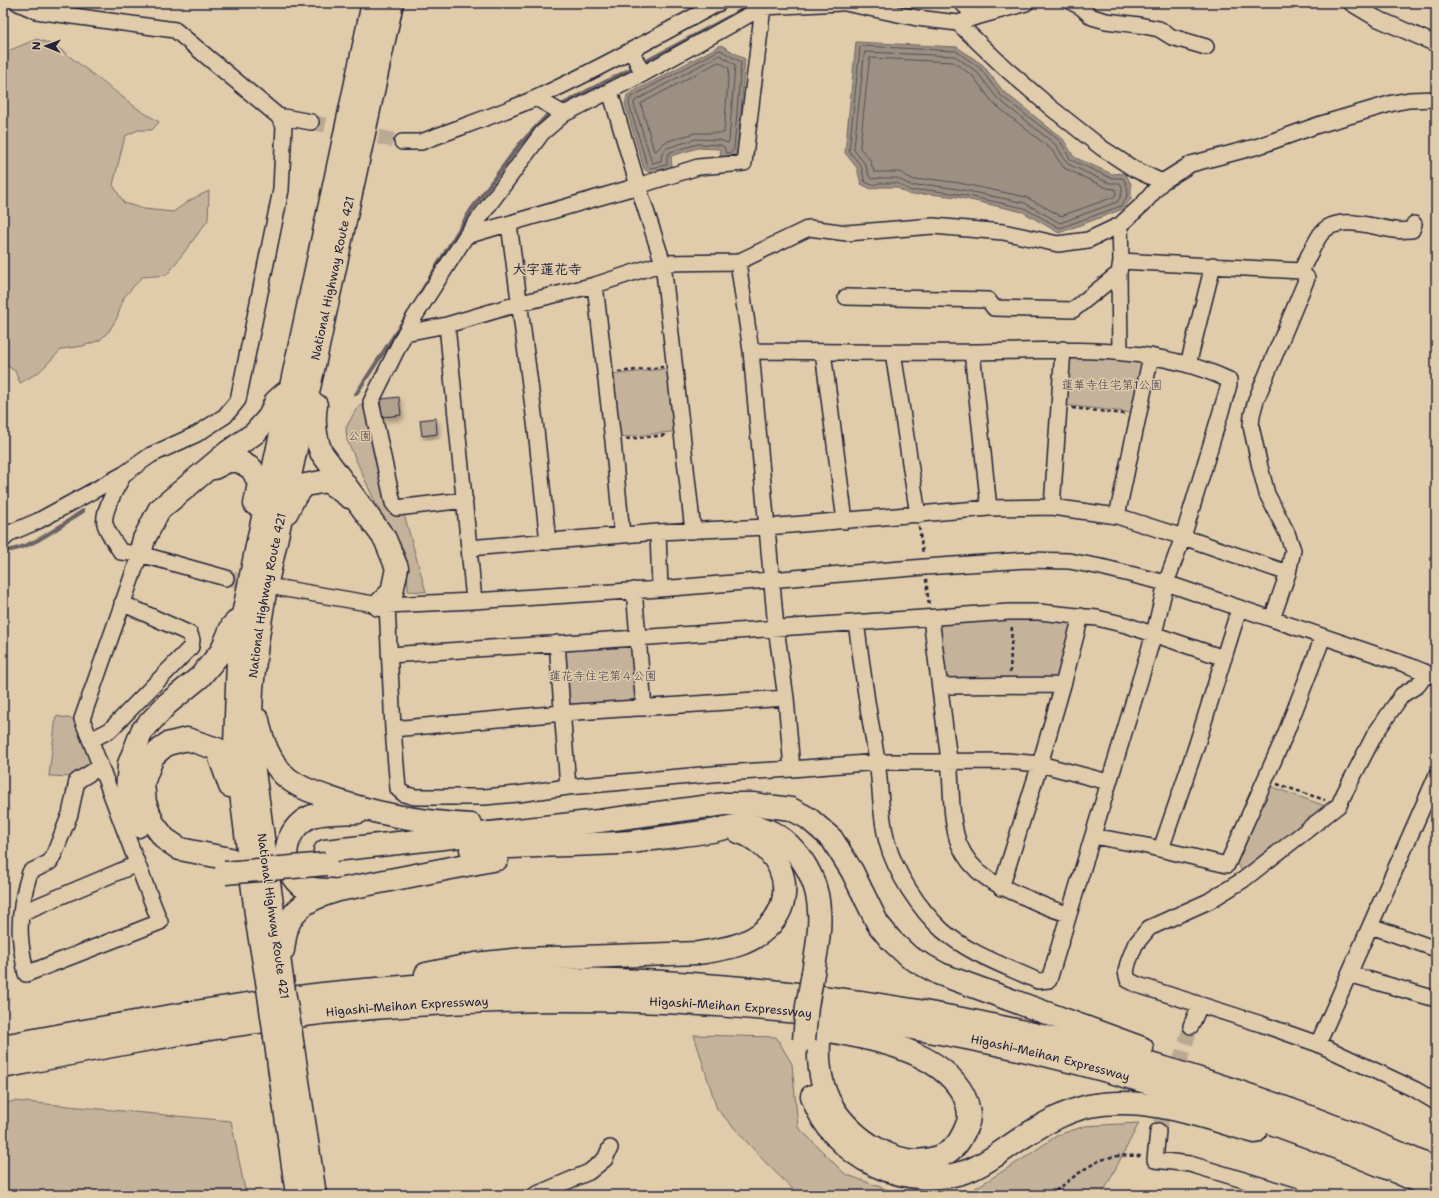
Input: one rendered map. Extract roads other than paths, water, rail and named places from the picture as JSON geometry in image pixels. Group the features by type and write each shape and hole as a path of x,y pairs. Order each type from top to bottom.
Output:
{"highway":[{"name":"National Highway Route 421","path":"276,977 257,922 235,745 238,620 254,558 373,3"},
{"name":"National Highway Route 421","path":"297,1195 283,1035 250,741 252,688 265,592 392,3"},
{"path":"321,334 321,379 314,420 315,438 321,452 385,539 396,568 392,592 383,605"},
{"path":"140,554 144,539 159,510 228,452 255,433 269,417 276,401 291,388"},
{"path":"206,471 228,461 239,461 252,469 259,483 249,537 238,620 221,652 200,677 167,704 142,731 129,764 127,792 139,828 162,853 188,867 227,866 326,857 457,849 629,842 748,825 762,828 786,842 796,852 813,880 818,896 820,974 811,1041 805,1070 808,1086 816,1106 830,1130 843,1145 868,1163 899,1174 926,1177 944,1176 969,1170 982,1164 1018,1140 1056,1118 1088,1106 1110,1103 1148,1105 1176,1110 1278,1139 1375,1152"},
{"path":"278,532 294,498 305,485 327,481 344,493 385,539"},
{"path":"249,537 254,558"},
{"path":"252,688 261,733 268,752 275,765 285,776 300,786 344,804 405,818 454,824 474,825 599,822"},
{"path":"227,866 180,849 165,839 154,823 145,803 143,783 153,756 167,744 188,739 217,749 230,785 243,887 257,922"},
{"path":"326,857 599,822 725,804 754,804 791,809 814,822 832,839 852,871 878,924 891,940 909,957 940,974 1298,1105 1375,1152"},
{"path":"725,804 777,817 800,834 817,856 829,881 833,897 835,916 831,956 820,974"},
{"path":"340,890 310,888 299,884 288,865 286,849 288,840 293,830 311,816 376,812"},
{"path":"323,994 475,964 556,958 699,953 726,949 738,945 751,939 766,929 774,921 783,901 784,878 774,856 754,839 736,832 714,830"},
{"path":"276,977 286,930 292,916 307,902 321,896 340,890 478,862 598,844"},
{"name":"Higashi-Meihan Expressway","path":"3,1046 155,1018 228,1007 323,994 398,987 524,980 614,981 705,985 776,991 914,1010 998,1026 1144,1061 1227,1087 1375,1152 1436,1189"},
{"name":"Higashi-Meihan Expressway","path":"3,1067 151,1038 325,1012 398,1006 533,1000 703,1004 775,1010 912,1028 996,1044 1073,1062 1140,1080 1229,1108 1295,1132 1436,1168"},
{"path":"447,1004 791,1024 878,1042 901,1049 922,1058 936,1065 950,1076 960,1089 968,1104 968,1121 962,1139 952,1150 938,1158 923,1160 909,1160 895,1157 866,1143 848,1127 832,1106 825,1090 811,1041"},
{"name":"National Highway Route 421","path":"283,1035 315,1195"}],"street":[{"path":"3,540 10,532 38,521 124,474 151,455 197,434 225,416 238,400 281,190 284,125 278,116 175,30 48,8 36,11 18,3"},
{"path":"402,142 421,142 536,98 597,69 719,3"},
{"path":"465,500 397,508 393,503 371,402 405,333 466,236 542,133 564,114 643,74 762,7 841,3"},
{"path":"846,3 917,18 958,23 1026,3"},
{"path":"962,3 976,17"},
{"path":"1073,3 1081,7 1092,17 1106,21 1159,29 1172,37 1206,47"},
{"path":"1351,3 1376,18 1436,44"},
{"path":"466,236 698,167 744,163 762,7"},
{"path":"958,23 1005,68 1061,116 1102,148 1134,169 1162,182"},
{"path":"631,50 643,74"},
{"path":"610,90 638,186 663,263 693,531"},
{"path":"536,98 564,114"},
{"path":"405,333 447,325 595,284 663,263 738,262 809,228 847,233 934,226 1003,232 1058,244 1088,240 1120,225 1143,204 1162,182 1191,164 1258,146 1318,125 1393,103 1409,100 1436,99"},
{"path":"278,116 311,122"},
{"path":"1301,271 1321,234 1333,225 1346,223 1363,224 1396,231 1412,230 1414,224"},
{"path":"509,224 521,304 548,542"},
{"path":"1120,225 1120,352"},
{"path":"738,262 751,350 776,628 786,698 792,769"},
{"path":"1188,365 1214,265"},
{"path":"846,297 988,300 994,308 1073,310 1120,267 1214,265 1301,271 1307,278 1256,400 1252,414 1251,426 1267,494 1288,533 1293,550 1288,573 1272,619"},
{"path":"595,284 622,535"},
{"path":"447,325 474,601"},
{"path":"751,350 823,352 972,352 1063,349 1120,352 1151,356 1188,365 1229,380 1229,385 1183,537 1166,584 1154,634 1049,980 1038,981 970,950 948,935 920,908 894,862 887,842 882,817 878,762 867,701 856,623"},
{"path":"1052,507 1063,349"},
{"path":"823,352 845,521"},
{"path":"893,352 918,515"},
{"path":"972,352 989,508"},
{"path":"1117,516 1151,356"},
{"path":"124,474 109,502 105,522 109,534 121,552 140,554 226,578"},
{"path":"469,548 658,532 768,527 989,508 1052,507 1117,516 1288,573"},
{"path":"658,532 660,589"},
{"path":"100,767 77,781 70,814 50,862 30,872 24,891 21,913 21,942 26,974 160,922 82,719 140,554"},
{"path":"280,588 383,605 474,601 660,589 1027,560 1069,561 1102,567 1166,584 1410,666 1431,675 1402,695 1375,734 1339,805 1243,880 1209,901 1149,928 1135,945 1126,972 1128,980 1318,1044 1416,1090 1436,1102"},
{"path":"634,590 644,708"},
{"path":"90,740 110,730 191,647 192,640 190,634 122,603"},
{"path":"383,605 390,655 393,729 398,789 404,794 415,797 484,797 568,787 724,773 878,762 1007,761 1040,764 1108,782"},
{"path":"1161,850 1239,609"},
{"path":"390,655 1012,612 1039,612 1081,616 1126,625 1224,658"},
{"path":"1001,888 1040,764 1081,616"},
{"path":"931,618 949,762 953,815 959,844 973,866 984,877 1001,888 1040,905 1069,914"},
{"path":"1227,865 1285,735 1323,637"},
{"path":"558,643 568,787"},
{"path":"940,686 1063,685"},
{"path":"393,729 562,713 786,698"},
{"path":"1318,1044 1436,777"},
{"path":"1093,836 1147,846 1227,865 1243,880"},
{"path":"21,913 137,864"},
{"path":"1371,926 1436,948"},
{"path":"1349,974 1436,999"},
{"path":"1191,1026 1200,1005"},
{"path":"1158,1131 1148,1160 1190,1164 1293,1195"},
{"path":"535,1195 589,1172 605,1159 610,1148"}],"water":[{"path":"856,42 957,47 983,65 1003,91 1063,139 1074,157 1112,174 1125,173 1131,184 1131,199 1123,209 1059,233 1023,212 957,197 929,194 910,195 896,187 880,187 871,189 861,184 857,168 845,153"},
{"path":"721,45 745,59 738,150 733,157 721,158 720,149 698,148 671,156 672,168 650,173 644,169 625,104 627,95"}],"waterway":[{"path":"641,64 755,3"},
{"path":"558,107 635,67"},
{"path":"420,294 471,210 519,145 552,110"},
{"path":"356,394 408,314"},
{"path":"3,551 13,550 34,542 83,511"}],"tunnel":[{"path":"311,122 402,142"},
{"path":"226,578 259,584"},
{"path":"1158,1131 1191,1026"}],"district":[{"name":"大字蓮花寺","path":"547,269"}],"park label":[{"name":"蓮華寺住宅第1公園","path":"1112,385"},
{"name":"公園","path":"360,436"},
{"name":"蓮花寺住宅第４公園","path":"603,676"}]}
